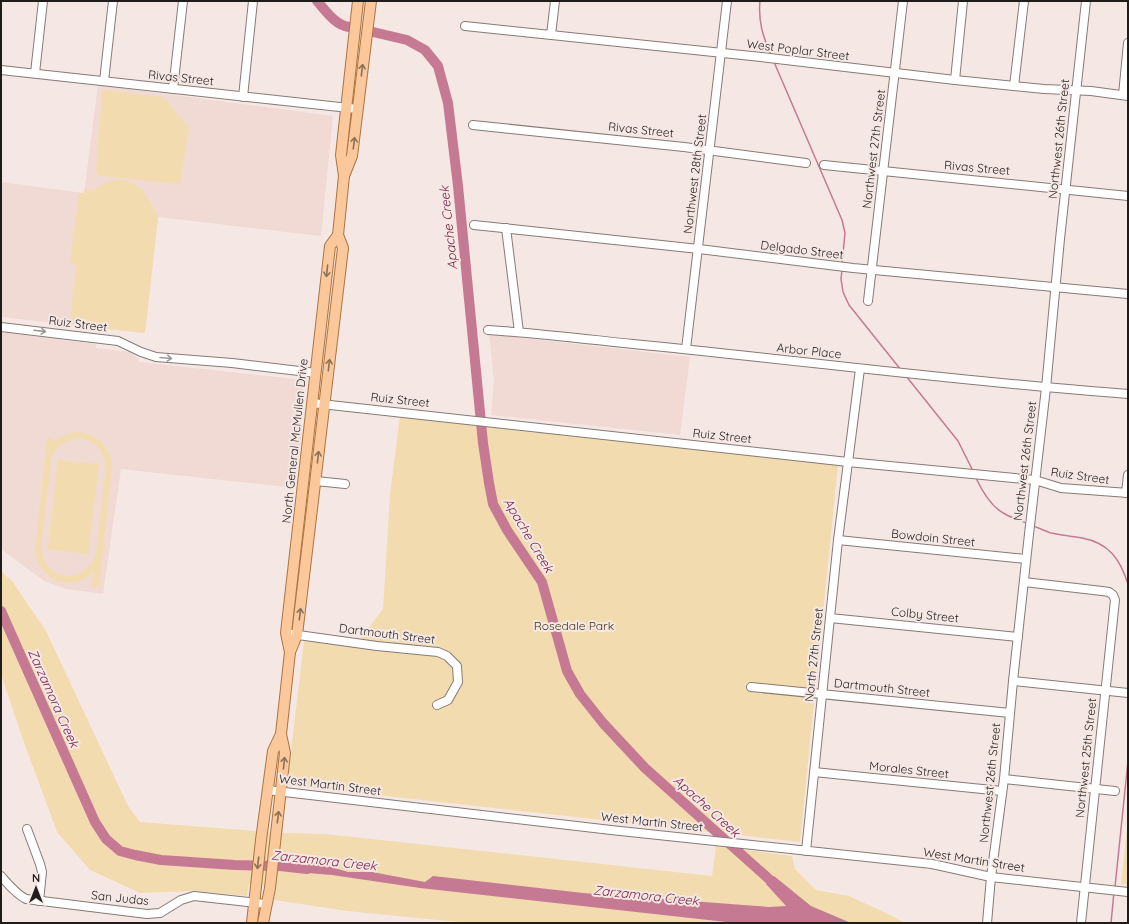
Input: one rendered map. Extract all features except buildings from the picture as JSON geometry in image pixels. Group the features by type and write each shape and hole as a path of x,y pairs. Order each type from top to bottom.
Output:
{"main road":[{"name":"North General McMullen Drive","path":"263,923 270,888 285,753 281,734 290,652 297,635 343,248 338,235 344,176 341,155 358,1"},
{"name":"North General McMullen Drive","path":"344,176 352,156 371,1"},
{"name":"North General McMullen Drive","path":"290,652 286,634 330,246 338,235"},
{"path":"304,475 309,480 301,556 305,574"},
{"name":"North General McMullen Drive","path":"252,923 267,790 273,751 281,734"}],"street":[{"path":"35,73 43,1"},
{"path":"104,81 113,1"},
{"path":"173,89 183,1"},
{"path":"243,97 253,1"},
{"path":"551,35 555,1"},
{"name":"Northwest 28th Street","path":"686,349 727,1"},
{"name":"Northwest 27th Street","path":"868,301 903,1"},
{"path":"955,80 963,1"},
{"path":"1014,86 1024,1"},
{"name":"Northwest 26th Street","path":"987,923 1046,388 1070,140 1086,1"},
{"name":"West Poplar Street","path":"465,26 781,59 955,80 1125,95"},
{"path":"1125,95 1128,43"},
{"name":"Rivas Street","path":"1,70 358,109"},
{"name":"Rivas Street","path":"473,125 710,150 806,163"},
{"name":"Rivas Street","path":"824,166 1128,196"},
{"name":"Delgado Street","path":"474,225 699,248 834,266 1128,294"},
{"path":"506,228 519,332"},
{"name":"Ruiz Street","path":"1,327 118,341 141,352 156,357 232,363 316,373"},
{"name":"Arbor Place","path":"488,330 686,349 915,375 1046,388 1128,394"},
{"path":"848,462 860,368"},
{"name":"Ruiz Street","path":"312,403 848,462 1035,480 1060,488 1127,493"},
{"name":"North 27th Street","path":"806,851 838,540 848,462"},
{"path":"1127,493 1128,475"},
{"path":"316,481 345,484"},
{"name":"Bowdoin Street","path":"838,540 1026,559"},
{"name":"Northwest 25th Street","path":"1024,582 1109,592 1114,596 1115,600 1081,923"},
{"name":"Colby Street","path":"830,618 1018,637"},
{"name":"Dartmouth Street","path":"286,634 377,646 438,652 447,656 457,666 458,682 448,700 437,705"},
{"path":"1013,681 1128,693"},
{"name":"Dartmouth Street","path":"751,687 1010,713"},
{"name":"Morales Street","path":"814,772 1002,791"},
{"path":"1004,779 1115,791"},
{"name":"West Martin Street","path":"267,790 932,864 992,877 1126,891"},
{"path":"27,829 42,872 39,902"},
{"name":"San Judas","path":"1,876 20,896 39,902 154,914 165,911 181,900 194,896 266,904"}],"shaded area":[{"path":"98,85 333,116 321,236 158,217 145,333 1,317 1,182 84,193"},
{"path":"1,332 96,344 96,348 129,352 139,359 139,362 304,380 299,430 302,431 295,488 121,469 103,594 66,589 44,581 1,549"},
{"path":"489,334 690,357 680,435 491,415 494,381"},
{"path":"297,863 321,864 348,872 372,872 425,882 433,876 583,893 769,907 786,906 766,884 774,876 811,906 851,923 735,923 420,888 332,875 295,872 294,868"}],"green space":[{"path":"105,90 163,97 189,128 180,184 100,176 96,172 102,92"},
{"path":"121,180 134,183 142,190 158,217 145,333 70,325 76,264 70,263 79,193 84,193 85,189 93,190 110,181"},
{"name":"Rosedale Park","path":"400,416 838,465 800,842 287,785 305,633 360,639 383,609 390,494"},
{"path":"80,432 98,439 106,447 112,465 99,587 92,586 93,572 85,579 76,582 66,583 58,581 43,570 35,551 47,438 54,438 53,443 62,436","holes":["78,438 94,443 97,446 103,455 106,466 96,554 91,564 83,571 74,575 65,576 56,573 49,567 43,559 41,547 51,461 60,445"]},
{"path":"58,460 99,464 88,554 48,549"},
{"path":"1,571 12,581 46,631 128,806 140,822 281,833 325,834 712,876 716,846 792,856 795,869 816,890 849,896 905,923 468,923 347,911 274,900 275,887 249,884 247,896 193,891 140,893 90,870 57,832 22,737 1,674"},
{"path":"1128,819 1128,885 1121,884"}],"waterway":[{"name":"Apache Creek","path":"317,1 335,21 349,27"},
{"path":"760,1 762,29 771,55"},
{"name":"Apache Creek","path":"373,32 407,40 425,50 438,66 448,103 458,186 483,443 493,504 507,530 542,582 567,671 580,694 603,723 645,768 779,889"},
{"path":"774,62 842,220 845,233 842,264"},
{"path":"842,270 841,279 843,292 849,305 901,370"},
{"path":"906,376 958,441 973,471"},
{"path":"976,478 984,493 995,507 1000,511 1028,524"},
{"path":"1033,526 1051,533 1091,540 1106,548 1117,560 1128,584"},
{"name":"Zarzamora Creek","path":"1,611 95,822 106,839 120,851 161,860 235,865 280,866 307,869"},
{"path":"1115,887 1128,761"},
{"path":"1111,923 1114,892"}]}
